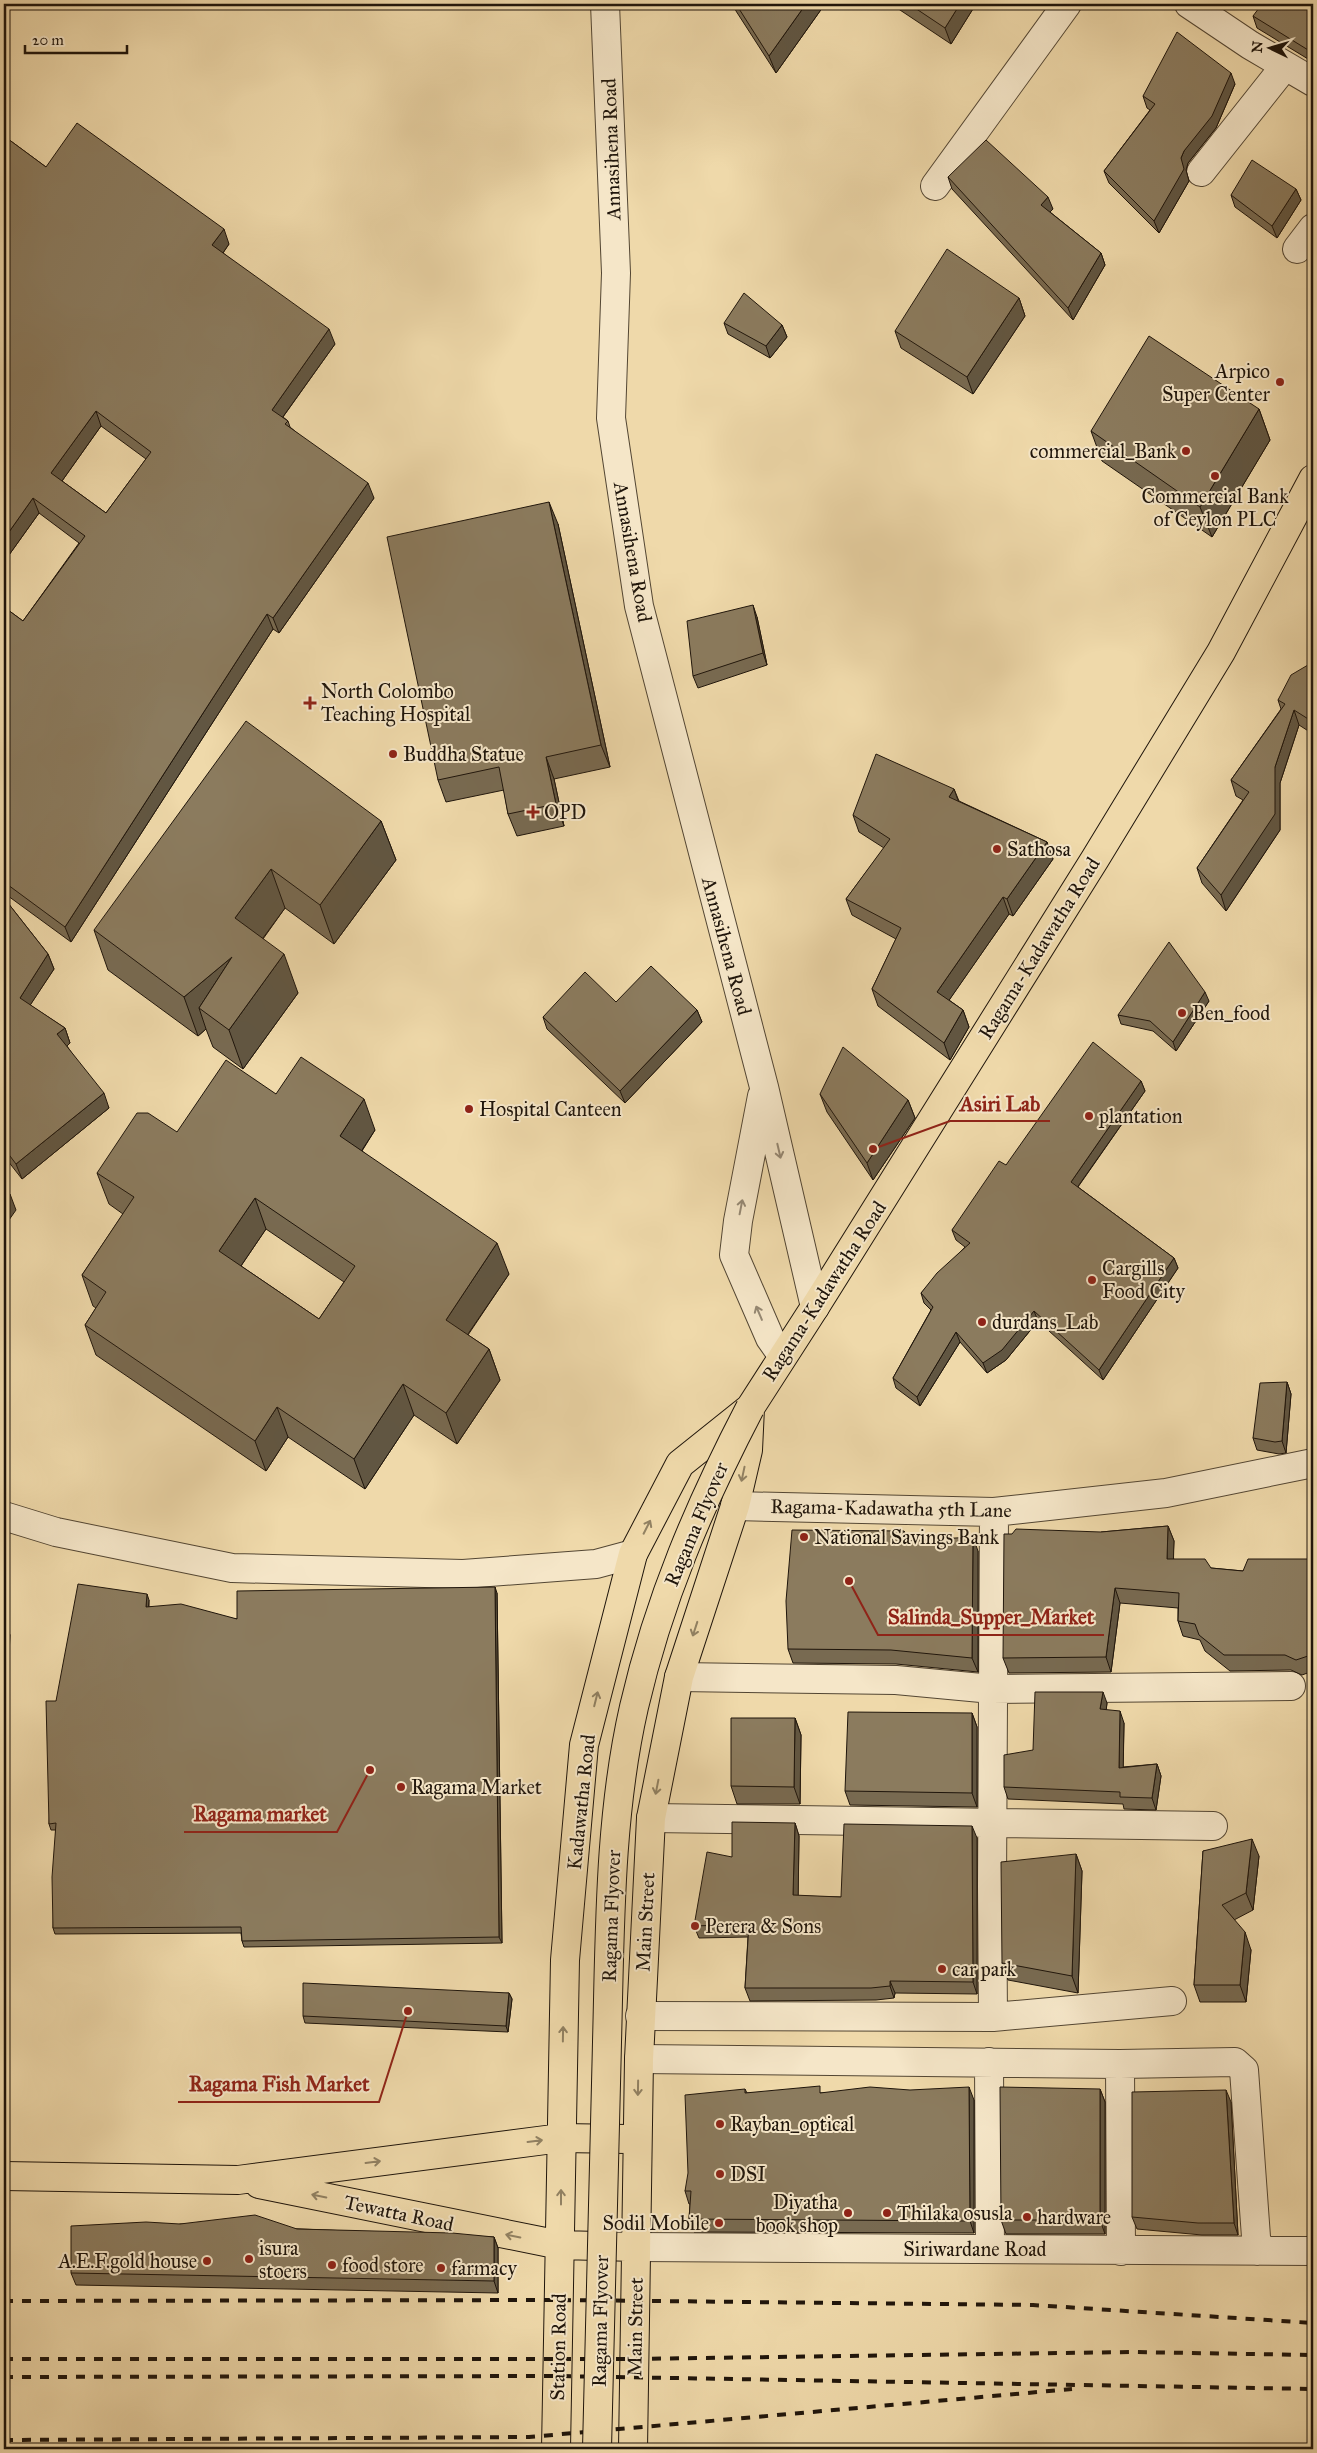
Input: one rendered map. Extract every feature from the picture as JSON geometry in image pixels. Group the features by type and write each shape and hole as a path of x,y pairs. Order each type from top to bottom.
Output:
{"main road":[{"name":"Ragama-Kadawatha Road","path":"750,1408 1090,868 1216,660 1313,479"},
{"name":"Main Street","path":"633,2449 640,2016 651,1818 679,1677 736,1506 748,1450 750,1408"},
{"name":"Kadawatha Road","path":"560,2246 565,1960 584,1744 633,1554 680,1464 750,1408"},
{"name":"Ragama Flyover","path":"597,2449 611,1861 623,1760 646,1660 674,1572 708,1488 750,1408"},
{"name":"Tewatta Road","path":"4,2176 238,2180 561,2138 637,2139"},
{"name":"Tewatta Road","path":"238,2180 560,2246 636,2247"},
{"name":"Station Road","path":"556,2449 560,2246"}],"street":[{"name":"Annasihena Road","path":"606,4 616,273 611,418 639,606 764,1087 815,1307"},
{"path":"934,186 1067,4"},
{"path":"1189,4 1250,45 1313,82"},
{"path":"1201,172 1285,66"},
{"name":"Annasihena Road","path":"764,1087 738,1221 734,1255 770,1338 782,1355"},
{"name":"Ragama-Kadawatha 5th Lane","path":"736,1506 994,1512 1166,1493 1313,1463"},
{"path":"993,2017 992,1689 994,1512"},
{"path":"4,1516 56,1532 232,1568 463,1574 596,1564 633,1554"},
{"path":"679,1677 896,1680 992,1689 1291,1686"},
{"path":"651,1818 1213,1826"},
{"path":"640,2016 993,2017 1172,2001"},
{"path":"639,2059 1120,2064 1235,2062 1244,2070 1257,2251"},
{"path":"990,2062 990,2249"},
{"path":"1120,2064 1121,2250"},
{"name":"Siriwardane Road","path":"636,2247 1313,2251"}],"building":[{"path":"736,4 806,4 769,56"},
{"path":"909,4 960,4 945,28"},
{"path":"1262,4 1313,4 1313,53 1253,16"},
{"path":"1177,32 1231,73 1212,116 1184,151 1181,158 1184,169 1154,221 1104,171 1155,104 1143,96"},
{"path":"77,123 224,229 212,245 329,329 272,410 288,421 285,424 368,483 273,618 267,614 65,927 4,882 4,607 23,621 85,536 33,498 4,539 4,136 46,167","holes":["96,411 151,452 106,513 51,473"]},
{"path":"986,140 1048,197 1041,205 1101,253 1068,308 948,177"},
{"path":"1252,160 1296,189 1272,226 1231,195"},
{"path":"947,249 1019,298 967,377 895,331"},
{"path":"744,293 782,325 766,346 724,323"},
{"name":"commercial_Bank","path":"1149,336 1259,409 1200,507 1091,431"},
{"path":"549,502 601,745 546,757 556,804 508,814 499,767 438,780 387,537"},
{"path":"753,605 763,653 693,676 687,621"},
{"path":"1313,662 1313,722 1294,710 1275,767 1275,814 1221,895 1197,868 1249,792 1231,780 1285,704 1278,700 1291,675"},
{"path":"246,721 381,821 320,905 271,869 235,918 284,954 229,1030 199,1008 232,957 184,997 94,930"},
{"path":"876,754 954,789 949,797 1047,842 1007,899 1003,897 937,992 963,1010 944,1043 872,989 901,928 846,899 890,839 853,815"},
{"path":"4,898 48,954 20,998 65,1028 57,1034 104,1093 16,1164 4,1148"},
{"path":"1169,942 1205,992 1173,1042 1150,1021 1118,1015"},
{"path":"651,966 697,1010 620,1091 543,1017 585,972 616,1002"},
{"path":"1093,1042 1141,1081 1071,1182 1174,1258 1099,1370 1034,1311 1002,1350 983,1363 956,1332 917,1397 893,1378 933,1307 921,1293 937,1273 970,1243 952,1230 999,1161 1006,1165"},
{"path":"843,1047 908,1100 867,1163 820,1094"},
{"path":"301,1057 364,1099 340,1136 497,1243 446,1320 489,1349 446,1413 403,1384 354,1459 277,1407 255,1441 85,1325 106,1292 82,1275 134,1197 97,1173 137,1113 148,1113 177,1132 226,1060 276,1094","holes":["255,1198 355,1266 319,1319 219,1251"]},
{"path":"4,1189 10,1194 4,1202"},
{"path":"1287,1382 1282,1441 1275,1442 1253,1438 1260,1383"},
{"path":"1168,1526 1167,1559 1205,1559 1211,1568 1243,1571 1248,1559 1313,1559 1313,1625 1308,1656 1296,1660 1285,1655 1224,1655 1199,1635 1195,1624 1178,1621 1179,1593 1115,1588 1106,1657 1003,1658 1004,1534 1012,1534 1016,1529 1101,1532"},
{"path":"792,1530 904,1531 903,1541 973,1537 972,1658 891,1650 788,1649 786,1601"},
{"path":"78,1584 147,1594 146,1607 181,1604 237,1619 237,1591 495,1587 499,1937 242,1941 241,1927 53,1928 52,1877 56,1823 49,1824 46,1701 56,1701"},
{"path":"1035,1692 1103,1692 1100,1709 1120,1711 1119,1768 1157,1764 1152,1798 1120,1797 1120,1792 1004,1787 1004,1755 1033,1750"},
{"path":"848,1712 972,1713 972,1793 845,1791"},
{"path":"731,1718 795,1718 794,1787 731,1786"},
{"path":"732,1822 795,1823 793,1895 841,1897 844,1824 972,1826 973,1982 890,1981 890,1986 871,1988 745,1988 749,1924 694,1926 707,1852 732,1857"},
{"path":"1252,1839 1246,1893 1222,1905 1245,1932 1240,1985 1194,1985 1203,1851"},
{"path":"1076,1854 1072,1976 1002,1963 1001,1862"},
{"path":"303,1983 509,1993 506,2026 303,2016"},
{"path":"820,2086 820,2093 870,2087 910,2090 969,2087 970,2221 689,2219 691,2191 685,2191 688,2173 685,2095 745,2089 745,2093"},
{"path":"1000,2087 1100,2089 1100,2220 1001,2220"},
{"path":"1226,2090 1234,2223 1198,2223 1132,2217 1132,2092"},
{"path":"255,2215 297,2229 452,2233 494,2237 494,2281 71,2273 71,2226 146,2222 180,2224"}],"railway":[{"path":"4,2301 558,2300 1033,2305 1313,2323"},
{"path":"4,2359 634,2359 1132,2352 1313,2355"},
{"path":"4,2377 557,2376 1313,2389"},
{"path":"4,2440 529,2437 1072,2389"}],"place":[{"name":"Arpico Super Center","path":"1280,382"},
{"name":"commercial_Bank","path":"1186,451"},
{"name":"Commercial Bank of Ceylon PLC","path":"1215,476"},
{"name":"North Colombo Teaching Hospital","path":"310,703"},
{"name":"Buddha Statue","path":"393,754"},
{"name":"OPD","path":"533,812"},
{"name":"Sathosa","path":"997,849"},
{"name":"Ben_food","path":"1182,1013"},
{"name":"Hospital Canteen","path":"469,1109"},
{"name":"plantation","path":"1089,1116"},
{"name":"Asiri Lab","path":"873,1149"},
{"name":"Cargills Food City","path":"1092,1280"},
{"name":"durdans_Lab","path":"982,1322"},
{"name":"National Savings Bank","path":"804,1537"},
{"name":"Salinda_Supper_Market","path":"849,1581"},
{"name":"Ragama market","path":"370,1770"},
{"name":"Ragama Market","path":"401,1787"},
{"name":"Perera & Sons","path":"695,1926"},
{"name":"car park","path":"942,1969"},
{"name":"Ragama Fish Market","path":"408,2011"},
{"name":"Rayban_optical","path":"720,2124"},
{"name":"DSI","path":"720,2174"},
{"name":"Diyatha book shop","path":"848,2213"},
{"name":"Thilaka osusla","path":"887,2213"},
{"name":"hardware","path":"1027,2217"},
{"name":"Sodil Mobile","path":"719,2223"},
{"name":"isura stoers","path":"249,2259"},
{"name":"A.E.F.gold house","path":"207,2261"},
{"name":"food store","path":"332,2265"},
{"name":"farmacy","path":"441,2268"}]}
